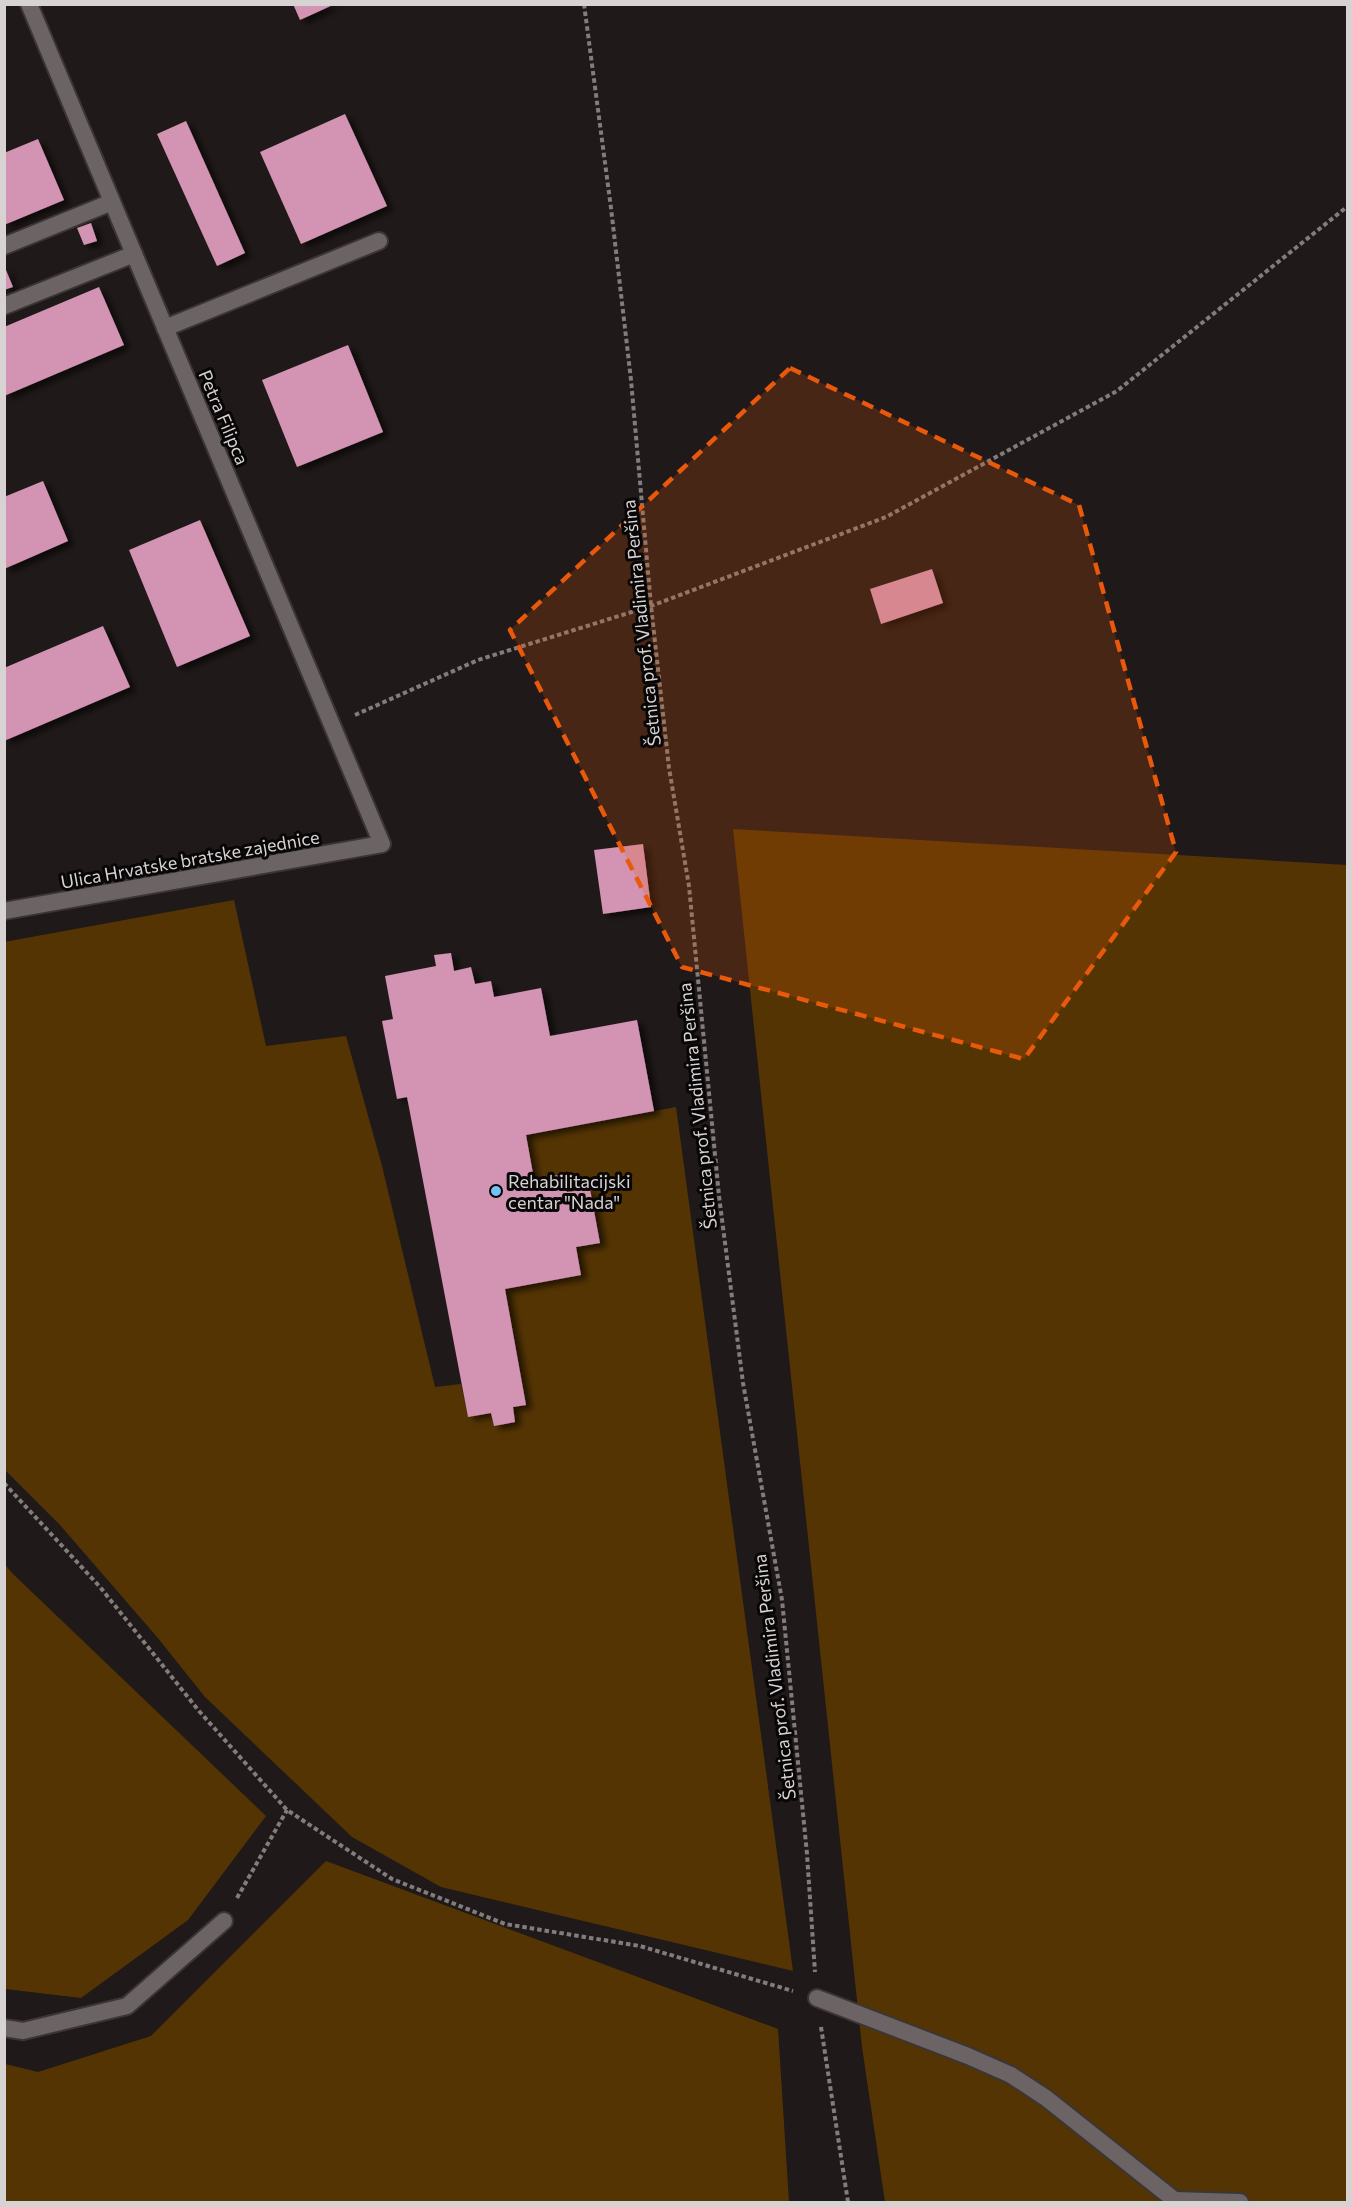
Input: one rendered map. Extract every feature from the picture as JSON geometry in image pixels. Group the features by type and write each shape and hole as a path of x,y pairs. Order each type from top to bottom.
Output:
{"street":[{"name":"Petra Filipca","path":"29,4 382,844"},
{"path":"4,246 112,202"},
{"path":"165,327 379,242"},
{"path":"4,306 134,254"},
{"name":"Ulica Hrvatske bratske zajednice","path":"4,911 382,844"},
{"path":"4,2028 23,2031 127,2006 224,1921"},
{"path":"817,1998 968,2055 1011,2075 1046,2098 1176,2201 1240,2202"}],"path":[{"name":"Šetnica prof. Vladimira Peršina","path":"584,4 631,380 651,606 669,768 689,886 719,1196 743,1383 782,1600 807,1854 817,1998 848,2202"},
{"path":"333,725 478,660 651,606 886,516 1116,390 1347,206"},
{"path":"4,1483 100,1587 199,1711 286,1810 392,1880 506,1924 640,1946 817,1998"},
{"path":"224,1921 286,1810"}],"highlighted area":[{"path":"790,368 1079,505 1176,852 1024,1059 682,967 510,630"}],"shaded area":[{"path":"733,829 1347,865 1347,2202 885,2202 862,2047"},
{"path":"234,900 266,1046 346,1036 382,1166 435,1387 461,1384 468,1416 491,1413 494,1425 515,1422 513,1407 526,1404 505,1289 581,1275 576,1247 600,1242 590,1189 567,1192 564,1174 534,1179 526,1135 676,1107 793,1971 441,1887 352,1837 205,1697 157,1637 60,1525 5,1470 4,942"},
{"path":"4,1563 266,1816 188,1920 81,1998 5,1989"},
{"path":"326,1861 778,2029 789,2202 5,2202 5,2064 38,2072 151,2036"}],"building":[{"path":"293,4 335,4 300,20"},
{"path":"345,114 387,206 301,244 260,152"},
{"path":"186,121 245,253 217,266 157,134"},
{"path":"38,139 64,200 4,225 4,153"},
{"path":"91,223 97,241 84,245 77,228"},
{"path":"4,265 13,287 4,290"},
{"path":"99,287 124,345 4,396 4,327"},
{"path":"348,345 383,432 297,467 262,380"},
{"path":"43,481 68,541 4,569 4,497"},
{"path":"200,520 250,636 177,667 129,550"},
{"path":"932,569 943,603 881,624 870,589"},
{"path":"103,626 130,687 4,741 4,668"},
{"path":"643,844 651,907 603,914 594,850"},
{"name":"Rehabilitacijski centar \"Nada\"","path":"451,953 454,971 471,967 475,984 491,981 494,997 541,988 550,1036 637,1020 654,1111 526,1135 534,1179 564,1174 567,1192 590,1189 600,1243 576,1247 581,1275 505,1289 526,1405 513,1407 515,1422 494,1426 491,1413 468,1417 407,1097 397,1099 382,1021 393,1019 385,976 436,966 434,955"}],"place":[{"name":"Rehabilitacijski centar \"Nada\"","path":"496,1191"}]}
